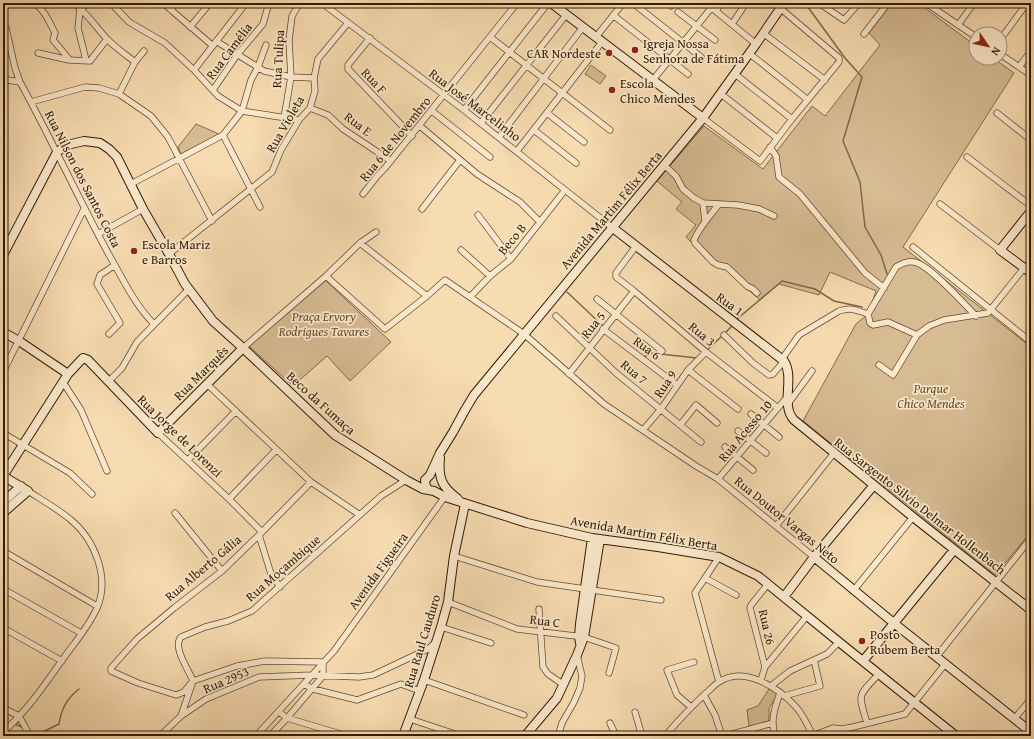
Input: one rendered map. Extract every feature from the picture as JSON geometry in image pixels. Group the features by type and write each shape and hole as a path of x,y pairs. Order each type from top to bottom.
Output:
{"street":[{"path":"34,3 39,6 46,16 55,33 52,40 69,60"},
{"path":"76,3 107,39 118,50 135,62"},
{"path":"80,9 89,3"},
{"path":"111,3 129,22 165,43 194,70 218,96 242,111 299,120"},
{"path":"162,3 190,27 214,44 237,55 264,71 290,77 314,78"},
{"path":"171,10 176,3"},
{"path":"190,27 210,3"},
{"path":"194,70 246,3"},
{"name":"Rua Camélia","path":"213,90 237,55 264,24 270,3"},
{"name":"Rua Tulipa","path":"284,118 290,77 289,40 292,16 300,3"},
{"name":"Rua José Marcelinho","path":"322,3 445,95 613,228"},
{"name":"Rua 6 de Novembro","path":"363,194 412,136 517,3"},
{"path":"464,110 549,3 760,160 840,60 782,6"},
{"path":"517,151 562,94 599,39 613,15 623,3"},
{"path":"633,3 701,57"},
{"path":"706,3 756,44"},
{"path":"653,80 696,26 721,3"},
{"path":"732,24 746,3"},
{"path":"819,3 828,5 842,20 845,20 858,3"},
{"path":"864,34 888,3"},
{"path":"926,3 968,32"},
{"path":"958,25 974,3"},
{"path":"1008,29 1027,3"},
{"name":"Avenida Martim Félix Berta","path":"428,478 440,453 474,395 703,118 750,54 782,6"},
{"path":"80,9 78,28 86,60"},
{"path":"678,12 715,40"},
{"path":"481,123 566,15"},
{"path":"613,15 688,74"},
{"name":"Rua Violeta","path":"170,254 272,172 281,150 299,120 310,108 315,91 314,78 318,59 348,23"},
{"name":"Rua Nilson dos Santos Costa","path":"3,25 7,30 15,68 20,82 57,152 84,209 142,312 154,324"},
{"path":"499,137 583,27"},
{"path":"764,33 824,80"},
{"path":"490,37 610,130"},
{"name":"Rua F","path":"370,38 348,65 348,69 412,136"},
{"path":"38,53 69,60 92,60 107,39"},
{"path":"131,184 223,135 242,111 251,80 258,67 266,45"},
{"path":"119,94 135,62 144,51"},
{"path":"1019,67 1031,51"},
{"path":"750,54 808,100"},
{"path":"1008,59 1031,75"},
{"path":"735,74 792,119"},
{"path":"3,83 8,80 20,82"},
{"path":"31,102 85,87 99,88 119,94 151,116 168,137 212,221"},
{"path":"721,94 777,138"},
{"name":"Rua E","path":"310,108 328,115 343,129 391,162"},
{"path":"432,111 490,157"},
{"path":"547,113 584,142"},
{"path":"996,113 1031,140"},
{"path":"420,126 477,174 520,202 540,222"},
{"path":"534,130 576,163"},
{"path":"223,135 260,207"},
{"name":"Beco da Fumaça","path":"57,152 67,145 84,141 100,143 109,149 117,157 143,209 170,254 188,290 213,321 335,435 407,480 423,489 432,491"},
{"path":"770,147 776,156 779,177 800,194 865,272 884,288"},
{"path":"3,255 57,152"},
{"path":"967,157 1031,206"},
{"path":"422,209 460,160"},
{"path":"664,165 676,176 683,189 703,203 738,205 758,209 774,216"},
{"name":"Beco B","path":"470,297 490,276 511,259 565,190"},
{"path":"703,203 705,221"},
{"path":"719,204 705,221 695,237 694,243 713,262 730,269 747,286 757,293"},
{"path":"940,204 1031,273"},
{"path":"3,372 84,209"},
{"path":"98,234 143,209"},
{"path":"1000,250 1031,211"},
{"path":"478,215 511,259"},
{"name":"Rua 1","path":"613,228 783,360"},
{"path":"243,348 326,276 360,243 376,232"},
{"path":"326,276 385,329 427,296 360,243"},
{"name":"Rua 3","path":"636,246 615,275 616,278 634,290 706,352 778,408"},
{"path":"913,247 1031,342"},
{"path":"461,250 490,276"},
{"path":"916,335 888,322 873,325 870,323 868,314 896,267 904,262 916,262 931,272 976,316"},
{"path":"109,334 120,323 97,284 100,275 115,264"},
{"path":"879,365 893,375 916,335 929,326 944,320 988,313 1024,268"},
{"name":"Rua Doutor Vargas Neto","path":"427,296 446,280 524,334 604,404 718,479 895,624 1031,732"},
{"path":"108,382 122,368 137,342 188,290"},
{"name":"Rua 5","path":"569,374 634,290"},
{"path":"597,299 662,350"},
{"path":"724,335 753,363 769,375 773,374 799,335 839,311 855,309 868,314"},
{"name":"Rua 7","path":"556,316 590,346 616,373 702,442"},
{"name":"Rua 6","path":"603,329 677,385"},
{"path":"3,332 68,374 3,476 24,488 70,519 87,538 97,556 102,575 101,590 92,618 43,687 19,716 3,732"},
{"name":"Rua Marquês","path":"158,433 243,348"},
{"name":"Rua 9","path":"643,430 661,409 688,370 706,352"},
{"name":"Rua Jorge de Lorenzi","path":"68,374 83,358 88,360 158,433 229,499 260,533 271,574 280,587"},
{"path":"783,360 787,369 788,400"},
{"path":"688,370 738,409"},
{"name":"Rua Acesso 10","path":"718,479 778,408 788,400 812,371"},
{"path":"63,382 81,410 107,471"},
{"path":"206,384 310,482 360,515"},
{"name":"Rua Sargento Silvio Delmar Hollenbach","path":"788,400 789,413 794,420 954,550 996,581 1031,610"},
{"path":"681,424 696,405 717,423"},
{"path":"188,460 236,411"},
{"path":"751,414 779,437"},
{"path":"738,431 766,453"},
{"path":"3,433 70,473 92,494"},
{"path":"725,447 753,470"},
{"path":"229,499 276,450"},
{"path":"428,478 425,485 432,491 440,488 440,453"},
{"path":"776,526 834,453"},
{"path":"407,480 428,478 435,475 441,480"},
{"name":"Rua Moçambique","path":"193,681 180,656 178,643 181,637 205,627 228,621 252,610 280,587 381,496 407,480"},
{"name":"Avenida Martim Félix Berta","path":"441,480 446,494"},
{"name":"Rua Alberto Gália","path":"193,681 184,692 176,695 138,683 111,671 111,668 137,639 222,571 310,482"},
{"path":"784,597 814,557 874,485"},
{"path":"3,502 24,488"},
{"path":"3,513 24,488"},
{"name":"Avenida Martim Félix Berta","path":"432,491 446,494 464,504 527,523 596,538 719,557 758,576 956,736"},
{"name":"Avenida Figueira","path":"256,736 334,651 446,494"},
{"name":"Rua Raul Cauduro","path":"404,736 424,680 448,602 454,556 464,504"},
{"path":"175,513 222,571"},
{"path":"854,590 913,517"},
{"path":"525,736 557,698 578,655 596,538"},
{"path":"937,656 1031,538"},
{"path":"863,661 895,624 954,550"},
{"path":"3,551 97,606"},
{"path":"454,556 537,582 661,600"},
{"path":"718,682 695,593 719,557"},
{"path":"705,578 736,595"},
{"name":"Rua 26","path":"765,666 750,608 768,584"},
{"path":"3,589 81,633"},
{"name":"Rua C","path":"448,602 517,629 582,636 616,648 608,673"},
{"path":"539,609 543,667 548,674 564,685"},
{"path":"761,680 765,666 807,616"},
{"path":"441,626 491,643"},
{"path":"3,628 62,661"},
{"path":"771,686 790,671 827,654 839,642"},
{"name":"Rua 2953","path":"160,736 181,716 206,699 260,677 312,675 359,677 373,675 433,647"},
{"path":"558,736 562,723 580,688 582,676 578,655"},
{"path":"782,695 820,686 814,660"},
{"path":"181,716 193,681 237,666 265,661 323,662 323,676 270,736"},
{"path":"692,707 677,695 667,670 694,662"},
{"path":"666,736 704,695 718,682 729,677 743,676 761,680 771,686 796,706 806,719 812,736 834,728 842,729 905,714 946,663"},
{"path":"867,723 860,701 861,694 879,674"},
{"path":"424,680 524,715"},
{"path":"304,684 313,689 357,700 401,684 420,691"},
{"path":"704,695 724,736 773,723"},
{"path":"775,736 773,713 782,695"},
{"path":"1015,718 1031,699"},
{"path":"3,708 19,716 30,736"},
{"path":"279,712 287,718 347,736"},
{"path":"635,712 642,736"},
{"path":"410,719 451,734 461,736"},
{"path":"610,723 616,736"}],"green space":[{"name":"Parque Chico Mendes","path":"892,3 918,3 968,40 968,66 1004,66 1014,73 903,247 1031,347 1031,532 995,575 803,421 856,324 868,314 876,291 830,272 819,295 779,284 760,300 726,270 717,267 686,237 696,225 676,209 682,202 657,181 704,126 763,169 812,106 825,116 880,45 869,33"},
{"path":"591,65 606,76 600,84 585,74"},
{"path":"196,124 219,134 181,154 178,147"},
{"name":"Praça Ervory Rodrigues Tavares","path":"325,280 391,342 350,381 327,356 293,386 249,346"},
{"path":"769,689 778,694 769,708 769,722 749,726 747,710 758,706"}],"waterway":[{"path":"805,3 845,58 862,77 843,141 860,182 865,227 881,255 887,274"},
{"path":"737,319 782,281 815,289 834,301 862,307"},
{"path":"567,292 603,326"},
{"path":"725,333 732,326"},
{"path":"707,350 722,336"},
{"path":"644,357 651,353 697,358"},
{"path":"30,732 35,736 59,724 61,713 65,704 79,689"},
{"path":"15,724 24,728"}],"place":[{"name":"Igreja Nossa Senhora de Fátima","path":"635,50"},
{"name":"CAR Nordeste","path":"609,53"},
{"name":"Escola Chico Mendes","path":"612,90"},
{"name":"Escola Mariz e Barros","path":"134,251"},
{"name":"Posto Rubem Berta","path":"862,641"}]}
